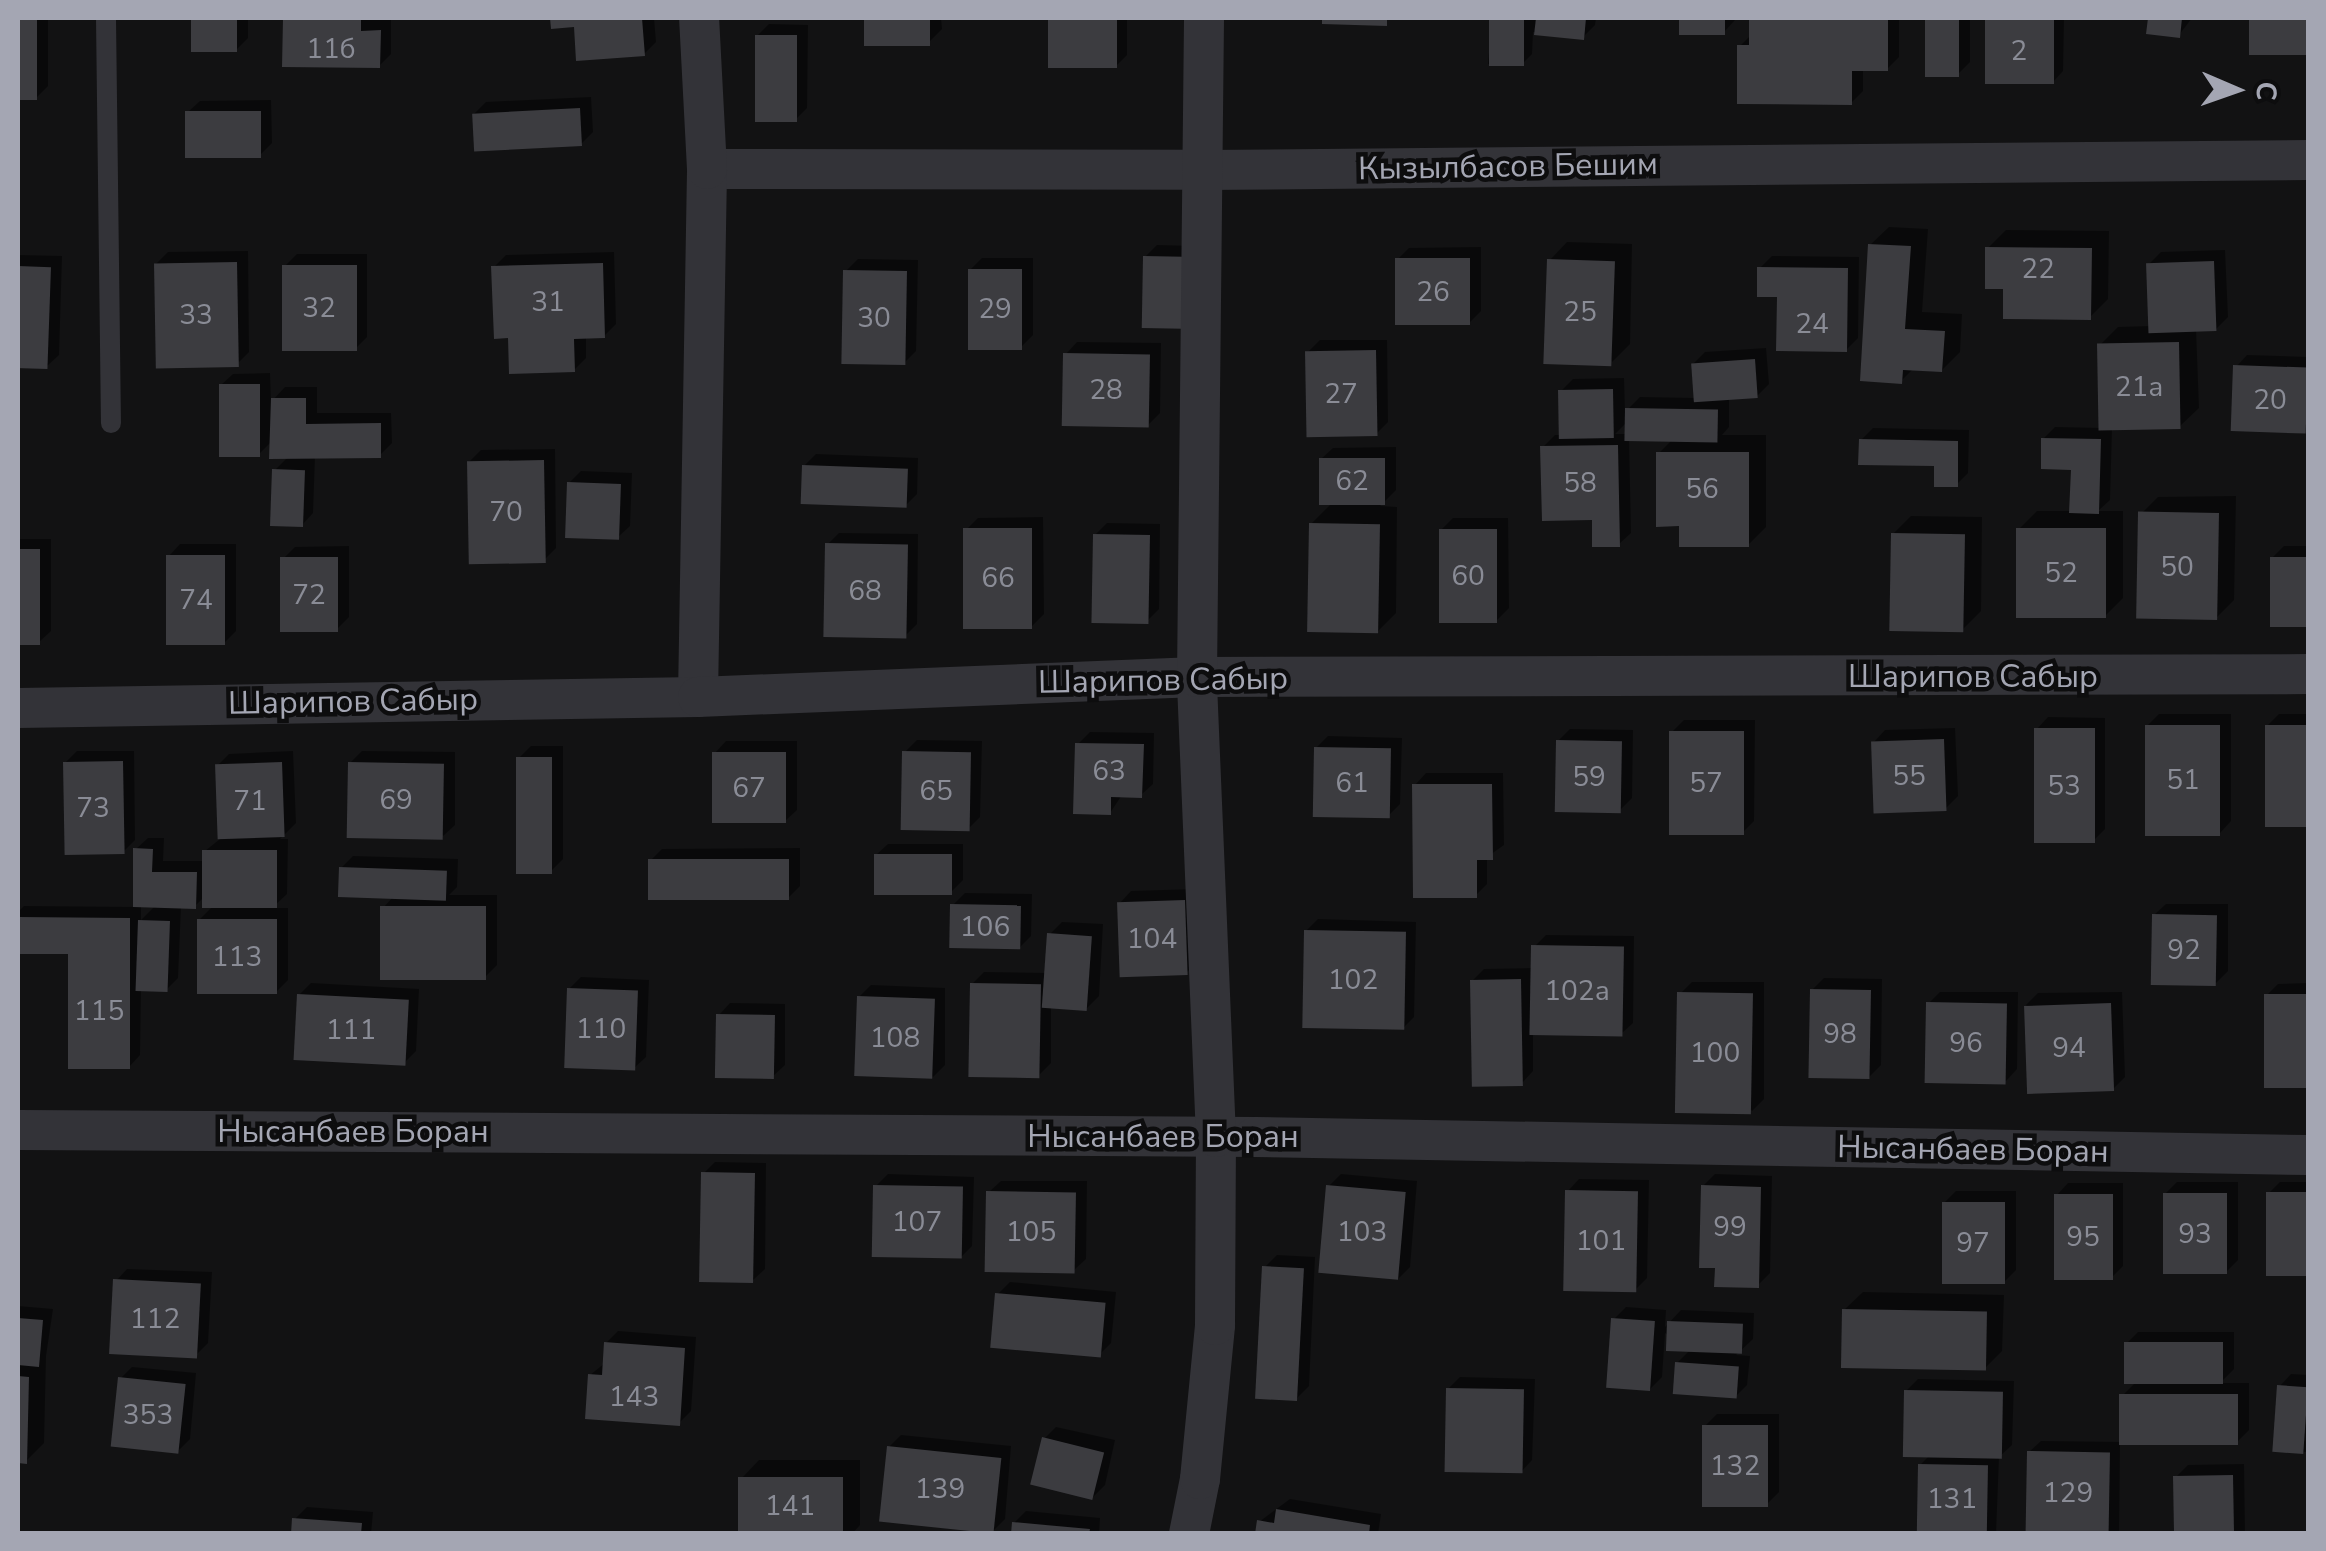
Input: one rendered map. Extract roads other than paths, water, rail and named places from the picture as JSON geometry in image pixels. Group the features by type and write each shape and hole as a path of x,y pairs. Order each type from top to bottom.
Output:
{"street":[{"path":"698,697 708,169 699,18"},
{"path":"1189,1534 1200,1479 1215,1325 1216,1137 1196,677 1204,18"},
{"name":"Кызылбасов Бешим","path":"708,169 1204,170 2308,160"},
{"name":"Шарипов Сабыр","path":"18,708 698,697 1196,677 2308,674"},
{"name":"Нысанбаев Боран","path":"18,1130 1216,1137 2308,1155"}],"lane":[{"path":"106,18 112,423"}]}
